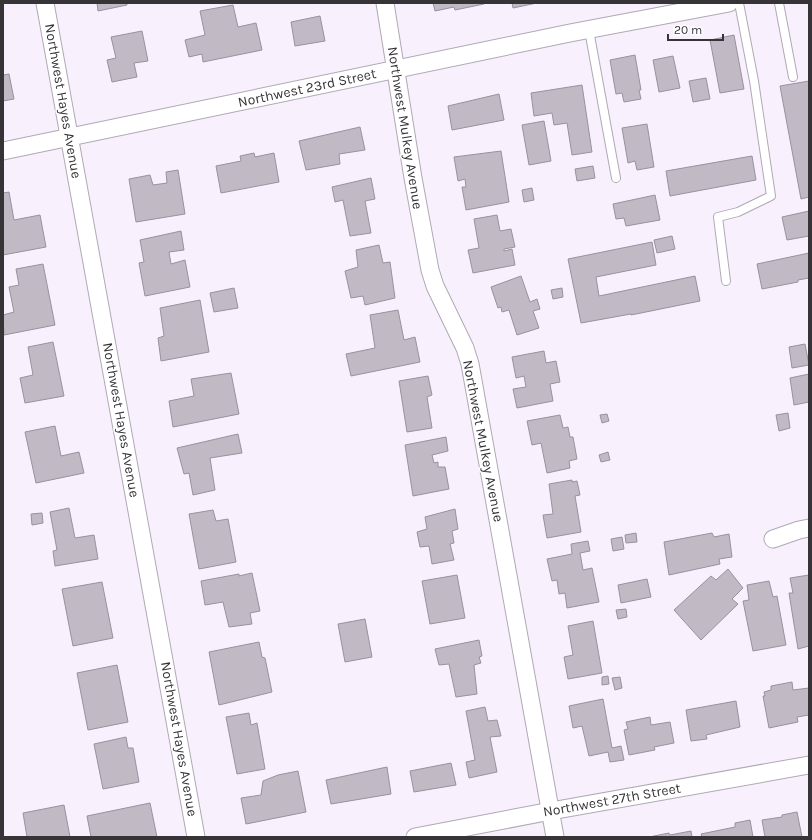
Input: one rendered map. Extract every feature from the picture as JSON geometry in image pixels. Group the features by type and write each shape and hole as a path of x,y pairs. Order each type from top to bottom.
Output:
{"street":[{"name":"Northwest Hayes Avenue","path":"45,3 196,837"},
{"name":"Northwest Mulkey Avenue","path":"385,3 413,178 430,270 435,286 465,348 470,364 555,837"},
{"name":"Northwest 23rd Street","path":"3,151 396,69 729,3"},
{"path":"773,540 799,530 809,528"},
{"name":"Northwest 27th Street","path":"415,837 809,765"}],"lane":[{"path":"726,281 718,217 738,212 771,196 754,81 739,3"},
{"path":"779,3 793,77"},
{"path":"589,30 616,178"}],"building":[{"path":"97,3 127,3 127,5 98,11"},
{"path":"433,3 484,4 455,10 454,7 435,11"},
{"path":"512,3 537,3 513,8"},
{"path":"233,5 238,27 256,23 262,50 203,62 202,54 189,57 185,40 205,35 200,11"},
{"path":"320,16 325,41 295,46 291,22"},
{"path":"142,31 148,61 134,63 137,77 112,82 107,60 116,58 111,37"},
{"path":"734,35 744,89 720,93 710,40"},
{"path":"635,55 641,90 639,90 641,99 624,102 622,93 616,94 610,60"},
{"path":"673,56 680,88 659,92 653,60"},
{"path":"9,74 14,99 3,101 3,75"},
{"path":"706,78 710,99 693,102 689,81"},
{"path":"809,81 809,197 801,199 780,86"},
{"path":"582,85 592,152 572,155 567,123 554,125 552,113 534,116 531,93"},
{"path":"499,94 504,120 452,130 448,106"},
{"path":"544,121 551,161 529,165 522,125"},
{"path":"647,124 654,167 637,170 635,161 628,163 622,128"},
{"path":"360,127 365,150 339,154 340,164 306,170 299,141"},
{"path":"501,151 509,202 466,210 462,187 466,187 465,179 458,181 454,157"},
{"path":"254,153 255,157 274,153 279,182 221,193 216,166 241,161 240,156"},
{"path":"752,156 756,180 670,196 666,171"},
{"path":"593,166 595,178 577,181 575,169"},
{"path":"178,170 185,214 136,222 129,179 150,175 153,185 167,183 166,172"},
{"path":"371,178 375,199 365,201 371,233 350,236 343,200 335,202 332,187"},
{"path":"532,188 534,200 524,202 522,190"},
{"path":"9,192 14,220 40,215 46,247 3,255 3,193"},
{"path":"655,195 660,220 626,226 624,218 616,219 613,204"},
{"path":"809,211 809,236 787,240 782,217"},
{"path":"497,215 500,231 511,229 515,247 504,249 504,251 512,249 515,265 473,273 468,250 479,248 474,219"},
{"path":"181,231 184,250 169,252 171,264 185,260 190,287 145,296 139,263 144,262 140,240"},
{"path":"672,236 675,249 657,253 654,240"},
{"path":"652,242 656,265 596,277 599,296 695,276 700,301 631,315 581,323 568,259"},
{"path":"379,245 383,263 390,262 395,298 365,305 363,296 351,298 345,271 358,267 356,250"},
{"path":"809,253 809,278 798,280 798,282 762,289 757,264"},
{"path":"43,264 55,325 4,335 3,315 14,312 9,287 19,285 16,269"},
{"path":"521,276 530,302 537,299 540,309 533,311 539,328 517,335 509,310 502,312 501,307 498,308 491,287"},
{"path":"234,288 238,308 214,312 210,293"},
{"path":"562,288 563,297 553,299 551,290"},
{"path":"200,300 209,352 161,361 158,338 164,336 160,308"},
{"path":"398,310 404,340 415,337 420,362 351,376 346,354 375,348 370,315"},
{"path":"53,342 64,396 25,403 20,378 33,375 28,347"},
{"path":"805,344 809,365 792,368 789,347"},
{"path":"544,351 546,363 556,361 560,382 550,384 553,401 517,408 513,389 526,387 524,376 516,378 512,357"},
{"path":"231,373 239,414 173,427 169,401 194,396 191,379"},
{"path":"809,374 809,402 794,405 790,378"},
{"path":"428,376 432,395 427,397 432,428 407,432 399,381"},
{"path":"788,413 790,428 779,431 776,415"},
{"path":"607,414 609,421 602,423 600,415"},
{"path":"560,415 563,428 568,427 570,437 573,437 577,459 569,461 570,468 547,473 541,443 532,445 527,421"},
{"path":"55,426 61,456 79,452 84,473 36,483 25,432"},
{"path":"238,434 242,453 210,458 215,490 193,495 189,473 184,474 177,448"},
{"path":"446,437 448,451 432,455 434,463 438,462 438,467 445,467 449,489 413,496 405,445"},
{"path":"608,452 610,460 601,462 599,455"},
{"path":"572,480 572,482 577,481 580,495 575,496 581,532 547,538 543,515 553,514 549,484"},
{"path":"69,508 75,538 94,535 98,559 55,566 53,551 57,550 50,512"},
{"path":"455,509 458,529 452,531 454,543 450,544 454,560 432,564 429,546 420,547 417,532 427,529 425,517"},
{"path":"213,510 216,521 228,519 236,562 199,569 189,514"},
{"path":"42,513 43,523 32,525 31,514"},
{"path":"636,533 637,542 626,543 625,535"},
{"path":"712,533 714,537 729,534 732,557 719,559 720,564 669,575 664,542"},
{"path":"622,537 624,549 613,551 611,539"},
{"path":"588,541 590,551 580,553 583,570 592,568 599,602 567,608 565,593 559,594 557,580 552,581 547,559 572,554 571,544"},
{"path":"728,569 743,588 732,599 738,604 701,640 674,610 711,576 716,580"},
{"path":"252,573 260,611 250,613 252,624 229,627 223,602 205,605 201,581"},
{"path":"457,575 465,618 430,624 422,581"},
{"path":"809,575 809,646 798,649 789,593 793,593 790,578"},
{"path":"647,579 651,597 621,603 618,585"},
{"path":"769,581 773,597 777,596 786,645 753,651 743,601 749,600 747,585"},
{"path":"102,582 113,638 73,646 62,589"},
{"path":"626,609 627,617 618,619 616,610"},
{"path":"365,619 372,657 345,662 338,624"},
{"path":"593,621 602,673 568,679 564,657 573,655 568,626"},
{"path":"479,640 482,656 479,657 481,663 474,665 477,694 456,697 449,664 439,665 435,649"},
{"path":"259,642 262,657 265,658 272,692 219,705 209,652"},
{"path":"117,665 128,722 88,730 77,673"},
{"path":"608,676 609,684 602,685 602,677"},
{"path":"620,677 622,688 615,690 612,678"},
{"path":"792,682 793,690 809,688 809,715 797,717 798,722 769,728 763,696 765,696 764,692 771,690 771,686"},
{"path":"603,699 612,748 621,746 624,760 610,762 608,752 589,756 582,726 573,728 569,706"},
{"path":"736,701 740,727 706,735 707,739 691,741 686,710"},
{"path":"485,707 488,721 497,720 501,736 490,737 497,772 469,778 466,762 475,760 466,711"},
{"path":"249,713 251,725 257,723 265,769 237,774 226,717"},
{"path":"650,717 651,725 670,722 674,743 654,747 655,750 629,755 624,730 628,729 626,722"},
{"path":"126,737 128,748 133,748 139,782 103,789 94,744"},
{"path":"451,763 456,785 414,792 410,771"},
{"path":"387,767 391,794 331,804 326,780"},
{"path":"298,771 306,812 246,824 241,798 261,795 263,781 278,775"},
{"path":"150,803 157,837 91,837 87,816"},
{"path":"64,805 70,837 27,837 23,813"},
{"path":"797,812 802,837 765,837 762,820 782,817 782,815"},
{"path":"750,820 753,837 702,837 701,834 735,827 735,823"},
{"path":"691,831 692,837 649,837 669,833 670,835"}]}
